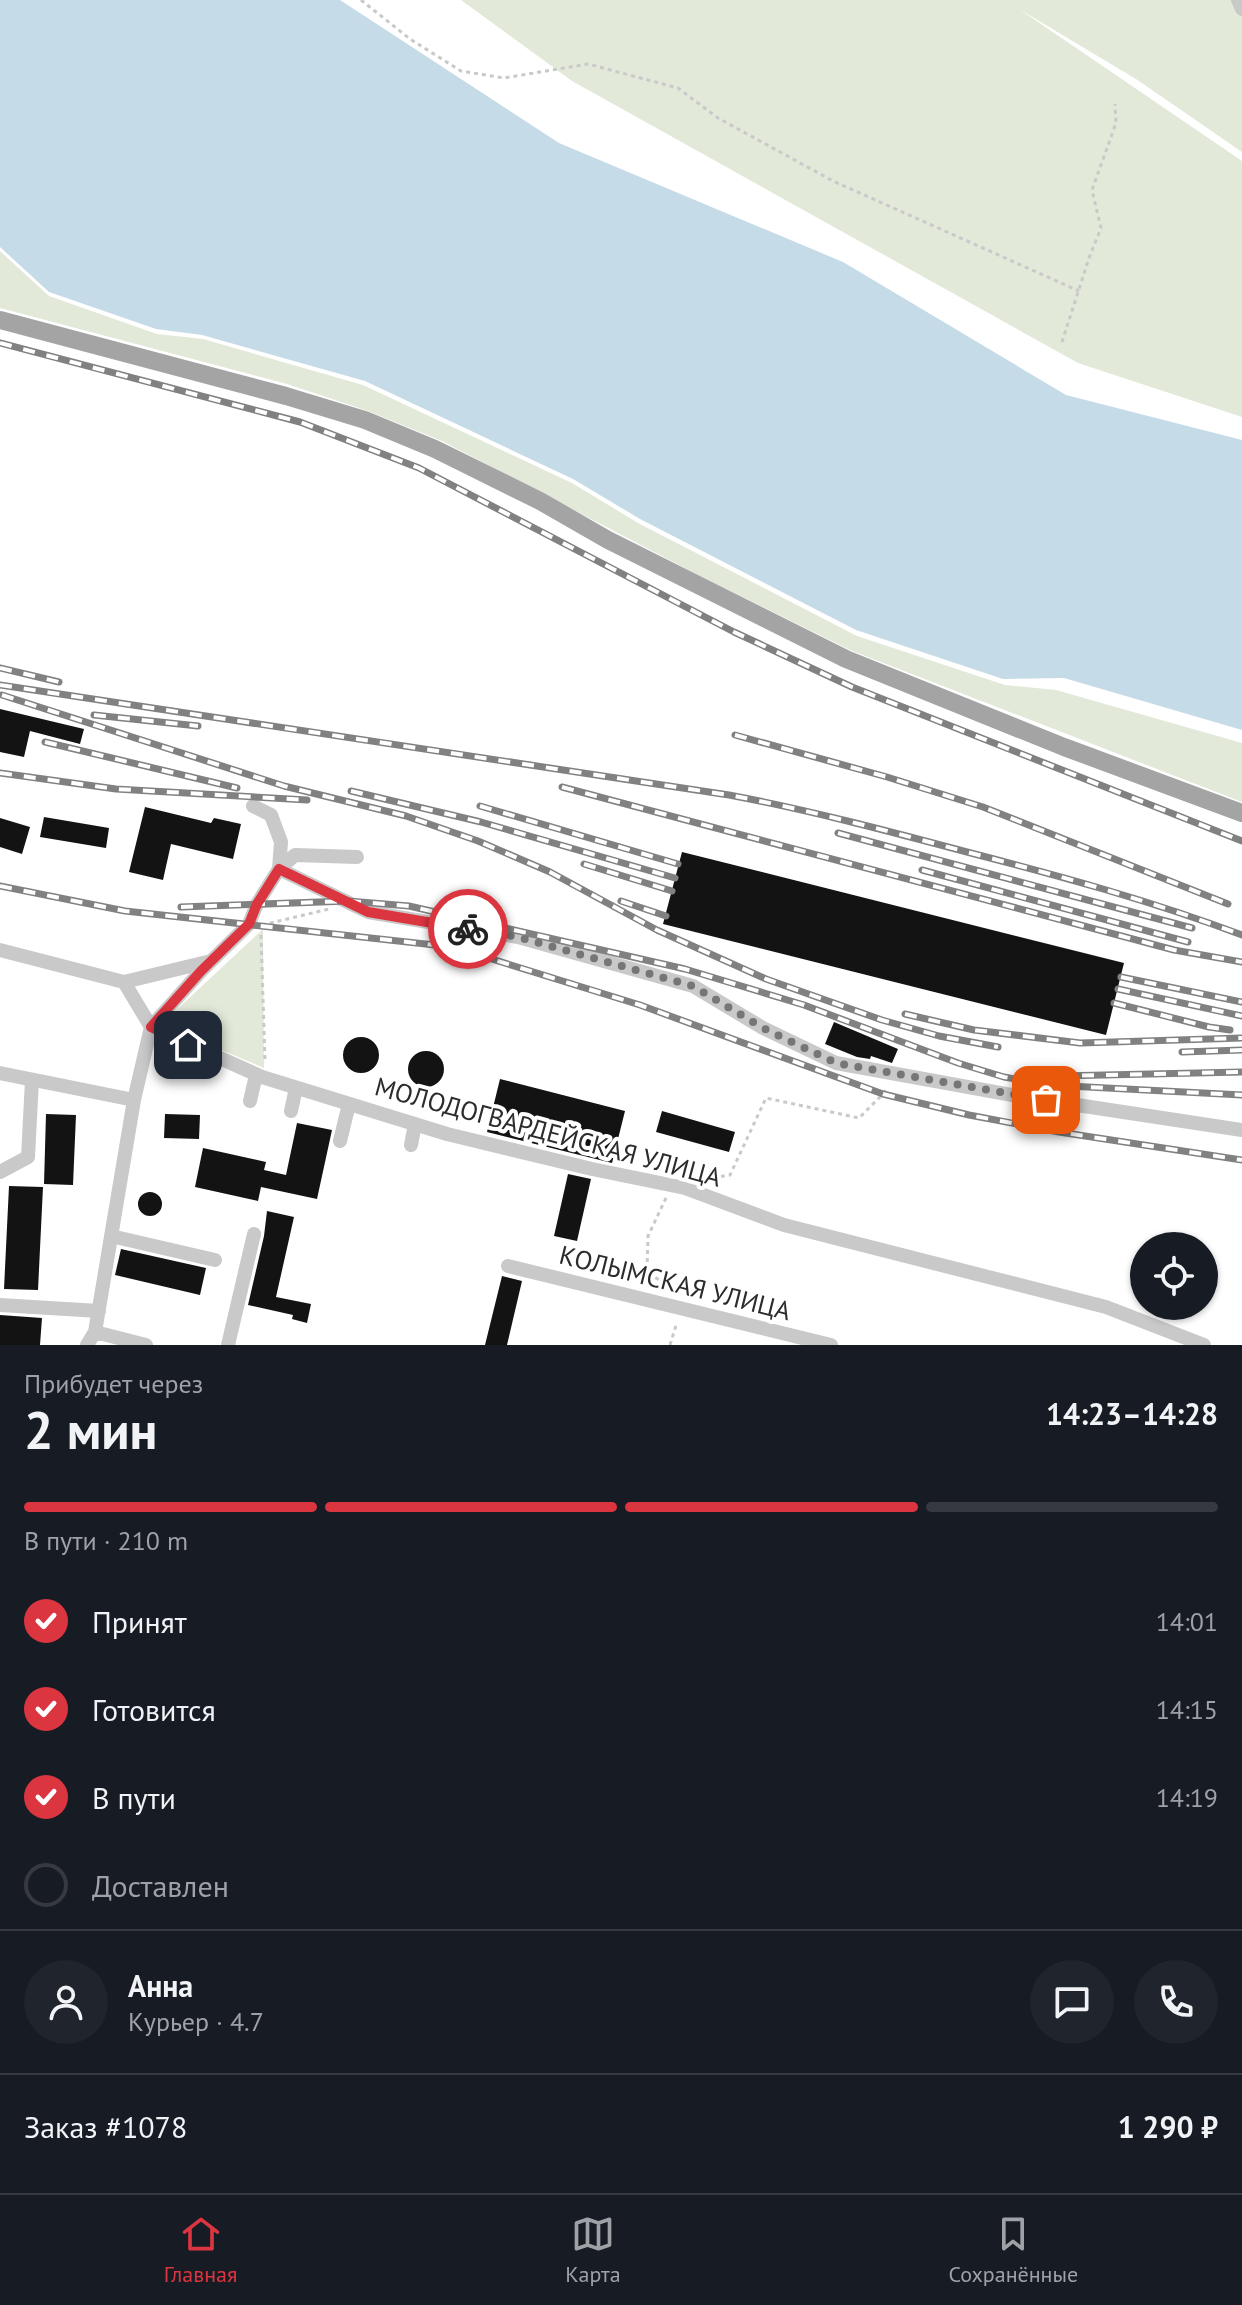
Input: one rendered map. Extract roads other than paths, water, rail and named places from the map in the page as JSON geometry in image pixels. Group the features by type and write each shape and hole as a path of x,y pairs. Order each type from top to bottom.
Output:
{"main road":[{"path":"0,320 365,420 435,449 540,501 608,540 846,659 1064,747 1242,813"}],"street":[{"path":"1238,0 1242,9"},
{"path":"253,806 271,815 281,842 279,869"},
{"path":"87,1345 95,1332 134,1100 151,1027 249,924 257,904 279,869 295,855 357,857"},
{"path":"279,869 368,912 518,937 693,986 763,1028 836,1063 1018,1096 1242,1130"},
{"path":"0,950 124,982 212,961"},
{"path":"124,982 151,1027"},
{"name":"МОЛОДОГВАРДЕЙСКАЯ УЛИЦА","path":"151,1027 261,1076 415,1124 592,1169 672,1185 784,1225 1106,1307 1204,1345"},
{"path":"0,1073 134,1100"},
{"path":"250,1101 261,1076"},
{"path":"0,1172 28,1157 32,1080"},
{"path":"291,1111 296,1088"},
{"path":"340,1141 349,1104"},
{"path":"411,1145 415,1124"},
{"path":"228,1345 254,1234"},
{"path":"111,1236 215,1260"},
{"name":"КОЛЫМСКАЯ УЛИЦА","path":"508,1266 831,1345"},
{"path":"0,1305 99,1311"},
{"path":"95,1332 146,1345"}],"water":[{"path":"0,0 340,0 559,143 843,262 1066,395 1242,440 1242,730 1064,678 1003,679 856,630 640,519 573,479 365,381 202,335 156,329 49,292 0,247"}],"railway":[{"path":"0,343 300,422 419,468 734,632 852,687 1242,841"},
{"path":"0,668 59,682"},
{"path":"0,685 759,801 1071,880 1242,935"},
{"path":"2,695 284,786 406,816 478,841 550,872 657,930 766,979 882,1020 939,1036 998,1047"},
{"path":"94,715 198,726"},
{"path":"735,735 983,807 1228,904"},
{"path":"45,742 237,788"},
{"path":"0,773 116,789 307,800"},
{"path":"562,787 1174,950 1242,962"},
{"path":"351,791 481,822 675,878"},
{"path":"480,806 678,864"},
{"path":"838,833 1192,928"},
{"path":"584,864 672,891"},
{"path":"922,870 1188,942"},
{"path":"0,886 125,911 453,947 640,1005 883,1094 1059,1132 1242,1160"},
{"path":"181,907 348,901 409,906 685,969 804,1005 958,1063 1004,1077 1049,1085 1242,1095"},
{"path":"621,901 666,916"},
{"path":"1121,977 1242,1002"},
{"path":"1118,989 1242,1016"},
{"path":"1114,1003 1230,1030"},
{"path":"905,1014 974,1030 1080,1043 1242,1038"},
{"path":"1182,1052 1242,1050"},
{"path":"1058,1076 1242,1072"}]}
